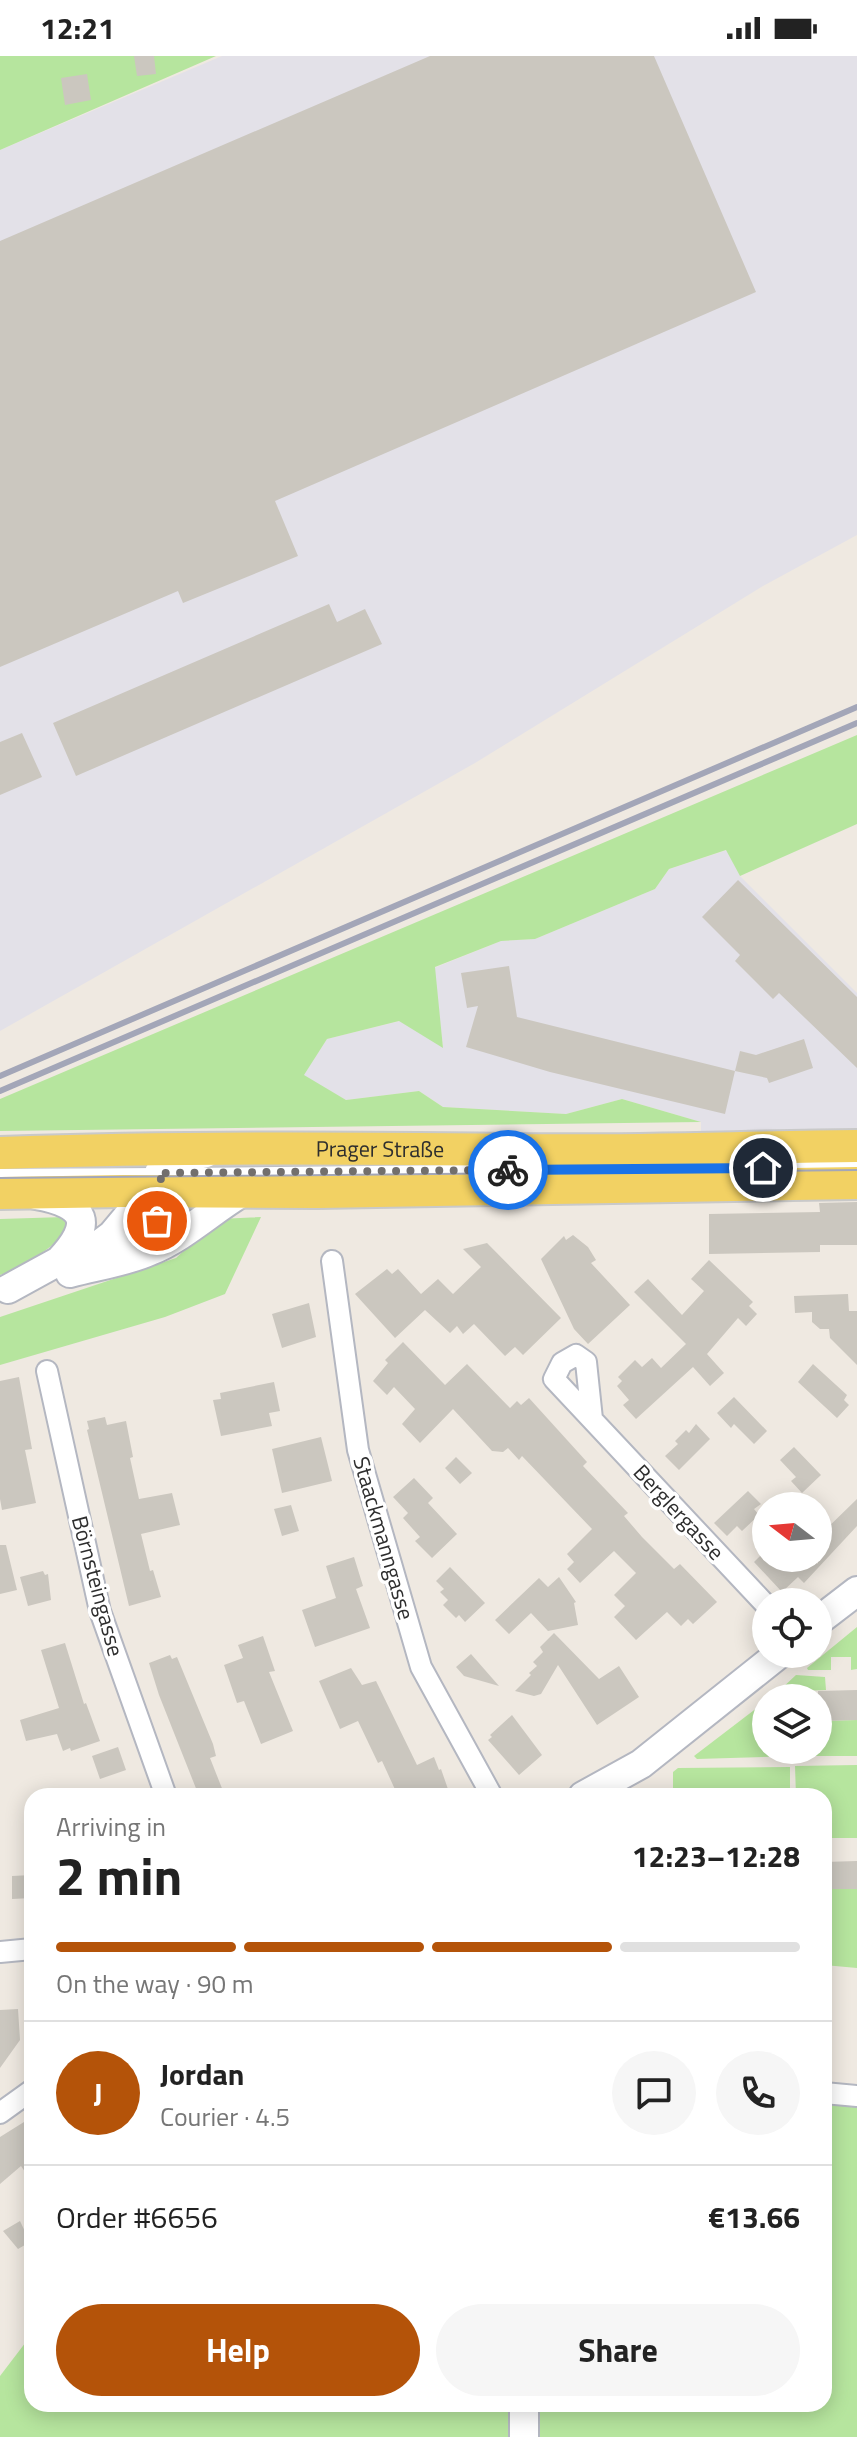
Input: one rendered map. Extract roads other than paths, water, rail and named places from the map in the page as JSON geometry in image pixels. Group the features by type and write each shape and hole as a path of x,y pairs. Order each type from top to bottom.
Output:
{"main road":[{"name":"Prager Straße","path":"0,1153 124,1149 425,1147 517,1150 857,1146"},
{"path":"117,1261 143,1239 162,1211 159,1180 144,1159 124,1149"},
{"path":"4,1290 59,1261 92,1250 112,1235 173,1164 188,1157 226,1149"},
{"name":"Prager Straße","path":"14,1193 159,1180 241,1193 857,1183"},
{"path":"14,1193 57,1199 69,1205 80,1218 81,1230 76,1243 59,1261"},
{"path":"4,1290 150,1252 241,1193"},
{"path":"832,1610 857,1591"},
{"path":"598,1788 641,1764 761,1668"},
{"path":"524,2412 524,2437"}],"street":[{"name":"Staackmanngasse","path":"332,1261 358,1450 421,1667 488,1788"},
{"name":"Börnsteingasse","path":"47,1371 100,1611 163,1788"},
{"name":"Berglergasse","path":"592,1419 752,1590"},
{"path":"0,1952 24,1950"},
{"path":"832,2094 857,2096"},
{"path":"0,2113 24,2096"}],"lane":[{"path":"0,1174 159,1180 857,1166"}],"tram line":[{"path":"0,1178 857,1170"}],"railway":[{"path":"0,1076 857,707"},
{"path":"0,1091 857,723"}]}
